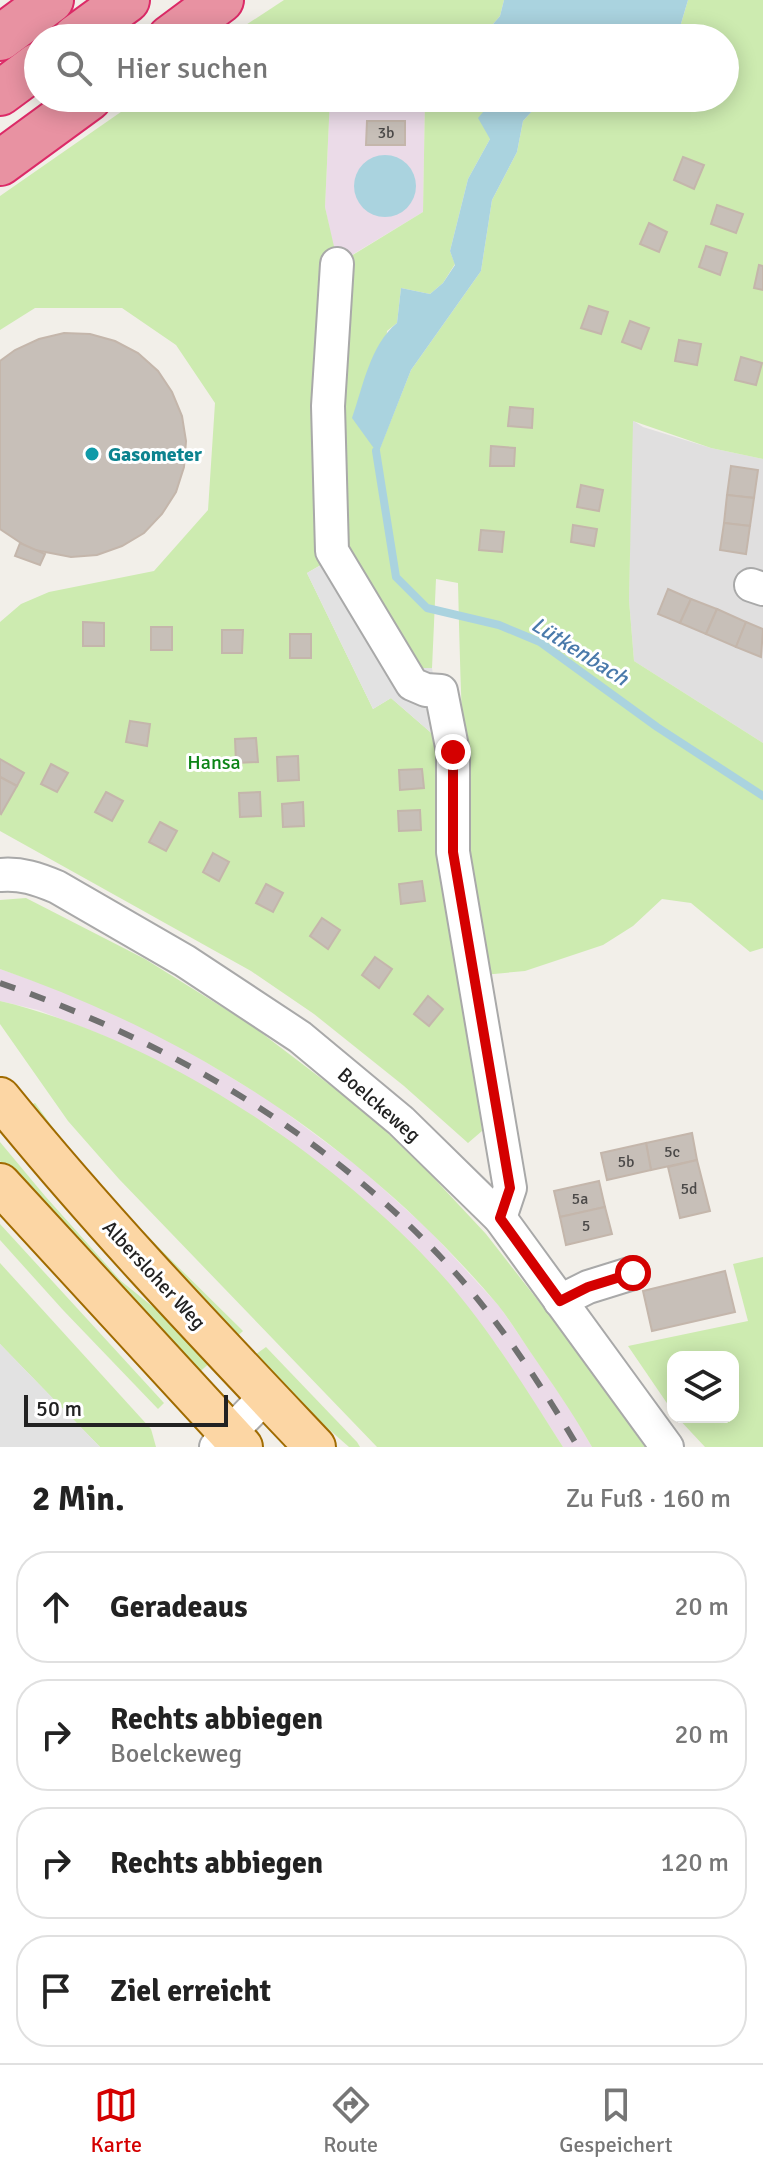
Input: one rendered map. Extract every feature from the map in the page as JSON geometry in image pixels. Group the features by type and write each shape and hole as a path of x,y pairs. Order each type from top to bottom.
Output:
{"highway":[{"path":"0,38 51,0"},
{"path":"94,24 127,0"},
{"path":"189,24 221,0"},
{"path":"0,93 24,75"},
{"path":"0,163 70,112"}],"main road":[{"name":"Albersloher Weg","path":"0,1098 80,1194 314,1447"},
{"path":"0,1184 229,1442"}],"street":[{"path":"337,264 328,406 332,551 412,684 426,690 441,691 453,752 453,852 510,1188 500,1218"},
{"name":"Boelckeweg","path":"0,875 35,878 57,887 185,961 300,1037 401,1121 500,1218 667,1447"},
{"path":"560,1301 588,1287 633,1273"},
{"path":"229,1442 266,1396"}],"shaded area":[{"path":"329,112 425,112 423,212 337,264 325,207"},
{"path":"632,420 643,427 711,448 763,459 763,743 634,661 629,600"},
{"path":"330,560 417,668 432,668 444,744 391,698 373,709 307,573"},
{"path":"0,969 68,993 166,1038 270,1101 359,1167 430,1231 500,1307 592,1447 563,1447 496,1344 271,1127 164,1064 102,1035 38,1010 0,1001"},
{"path":"0,1344 100,1447 0,1447"}],"green space":[{"path":"284,0 504,0 500,16 493,24 247,24"},
{"name":"Hansa","path":"688,0 763,0 763,459 711,448 633,421 629,600 634,661 763,743 763,948 750,952 691,903 662,899 633,926 603,945 525,971 483,975 468,828 458,583 436,579 432,668 417,668 345,551 307,573 373,709 391,698 444,744 467,1007 482,1131 468,1143 404,1086 314,1014 251,971 0,831 0,622 21,604 49,592 154,571 208,510 215,403 176,345 122,308 35,308 0,330 0,196 121,112 329,112 325,207 338,264 423,212 425,112 490,112 490,139 468,179 450,251 455,264 443,283 430,294 401,288 397,323 387,331 378,453 411,370 481,271 492,200 517,152 523,121 531,112 739,112 739,24 681,24"},
{"path":"26,898 145,959 251,1025 368,1114 486,1234 586,1362 645,1447 592,1447 498,1305 446,1248 391,1195 333,1147 272,1103 141,1028 72,996 0,969 0,900"},
{"path":"0,1001 60,1018 120,1042 180,1072 295,1144 397,1229 458,1293 563,1447 377,1447 119,1179 68,1121 0,1024"},
{"path":"35,1103 107,1193 243,1331 232,1341 28,1106"},
{"path":"0,1142 121,1281 213,1360 194,1377 52,1223 0,1161"},
{"path":"0,1224 164,1403 158,1409 0,1240"},
{"path":"763,1257 763,1447 705,1447 683,1423 739,1423 739,1351 667,1351 667,1403 628,1346 748,1321 733,1264"},
{"path":"0,1263 151,1429 156,1447 100,1447 0,1344"},
{"path":"266,1347 360,1447 349,1447 249,1359"}],"water":[{"path":"504,0 688,0 681,24 493,24 500,16"},
{"path":"483,112 531,112 523,121 517,152 492,200 481,271 411,370 378,454 352,418 374,355 397,323 401,288 430,294 443,283 455,265 450,251 468,179 490,139 478,118"},
{"path":"385,155 397,157 407,164 414,174 414,198 407,208 397,215 385,217 373,215 363,208 356,198 354,186 356,174 363,164 373,157"}],"building":[{"path":"367,121 405,121 405,145 366,145"},
{"path":"683,157 704,165 694,189 674,180"},
{"path":"717,205 743,214 736,233 711,224"},
{"path":"649,223 667,232 659,252 640,244"},
{"path":"706,246 727,253 720,275 699,267"},
{"path":"759,265 763,266 763,290 754,288"},
{"path":"589,306 608,312 601,334 581,328"},
{"path":"630,321 649,328 641,349 622,342"},
{"name":"Gasometer","path":"64,333 90,334 115,341 138,353 158,371 172,392 182,416 186,441 184,467 176,492 162,514 144,533 122,546 97,555 71,557 30,549 0,529 0,361 39,339"},
{"path":"679,340 701,344 697,365 675,361"},
{"path":"741,357 762,363 756,385 735,380"},
{"path":"510,407 533,409 532,428 508,426"},
{"path":"491,446 515,448 514,466 490,466"},
{"path":"731,466 758,470 754,498 727,495"},
{"path":"581,485 603,490 599,511 577,507"},
{"path":"727,495 754,498 750,526 724,523"},
{"path":"724,523 750,526 746,554 720,550"},
{"path":"573,525 597,529 594,546 571,542"},
{"path":"481,530 504,532 502,552 479,550"},
{"path":"20,543 45,554 40,565 15,556"},
{"path":"668,589 691,599 680,623 658,614"},
{"path":"691,599 717,609 706,634 680,623"},
{"path":"717,609 746,622 736,647 706,634"},
{"path":"83,622 104,623 104,646 83,646"},
{"path":"746,622 763,629 761,657 736,647"},
{"path":"151,627 172,627 172,650 151,650"},
{"path":"222,630 243,630 242,653 222,653"},
{"path":"290,634 311,634 311,658 290,658"},
{"path":"130,721 150,724 147,746 126,742"},
{"path":"256,738 258,762 236,763 235,739"},
{"path":"298,756 299,780 278,781 277,757"},
{"path":"0,759 24,773 17,786 0,777"},
{"path":"51,764 68,773 57,792 41,784"},
{"path":"422,769 424,788 400,790 399,770"},
{"path":"0,777 17,786 1,814 0,813"},
{"path":"106,792 123,801 112,821 95,812"},
{"path":"260,792 261,816 240,817 239,793"},
{"path":"303,802 304,826 283,827 282,804"},
{"path":"420,810 421,830 399,831 398,811"},
{"path":"160,822 177,831 166,851 149,842"},
{"path":"213,853 229,862 219,881 203,872"},
{"path":"422,881 425,901 401,904 399,884"},
{"path":"266,884 283,893 273,912 256,903"},
{"path":"322,918 340,930 328,949 310,936"},
{"path":"375,957 392,969 379,988 362,975"},
{"path":"428,996 443,1009 429,1026 414,1014"},
{"path":"692,1133 697,1160 651,1170 646,1143"},
{"path":"646,1143 651,1170 607,1180 601,1153"},
{"path":"697,1160 710,1211 680,1218 668,1167"},
{"path":"599,1181 605,1207 560,1217 554,1191"},
{"path":"605,1207 612,1234 566,1245 560,1217"},
{"path":"725,1271 735,1312 652,1331 643,1291"}],"waterway":[{"name":"Lütkenbach","path":"376,451 396,577 427,608 499,625 540,642 657,727 763,796"}],"railway":[{"path":"0,983 65,1007 190,1066 249,1101 361,1182 412,1228 477,1298 523,1360 578,1447"}],"place":[{"name":"Gasometer","path":"92,454"}],"route":[{"path":"453,752 453,852 510,1188 500,1218 560,1301 588,1287 633,1273"}]}
